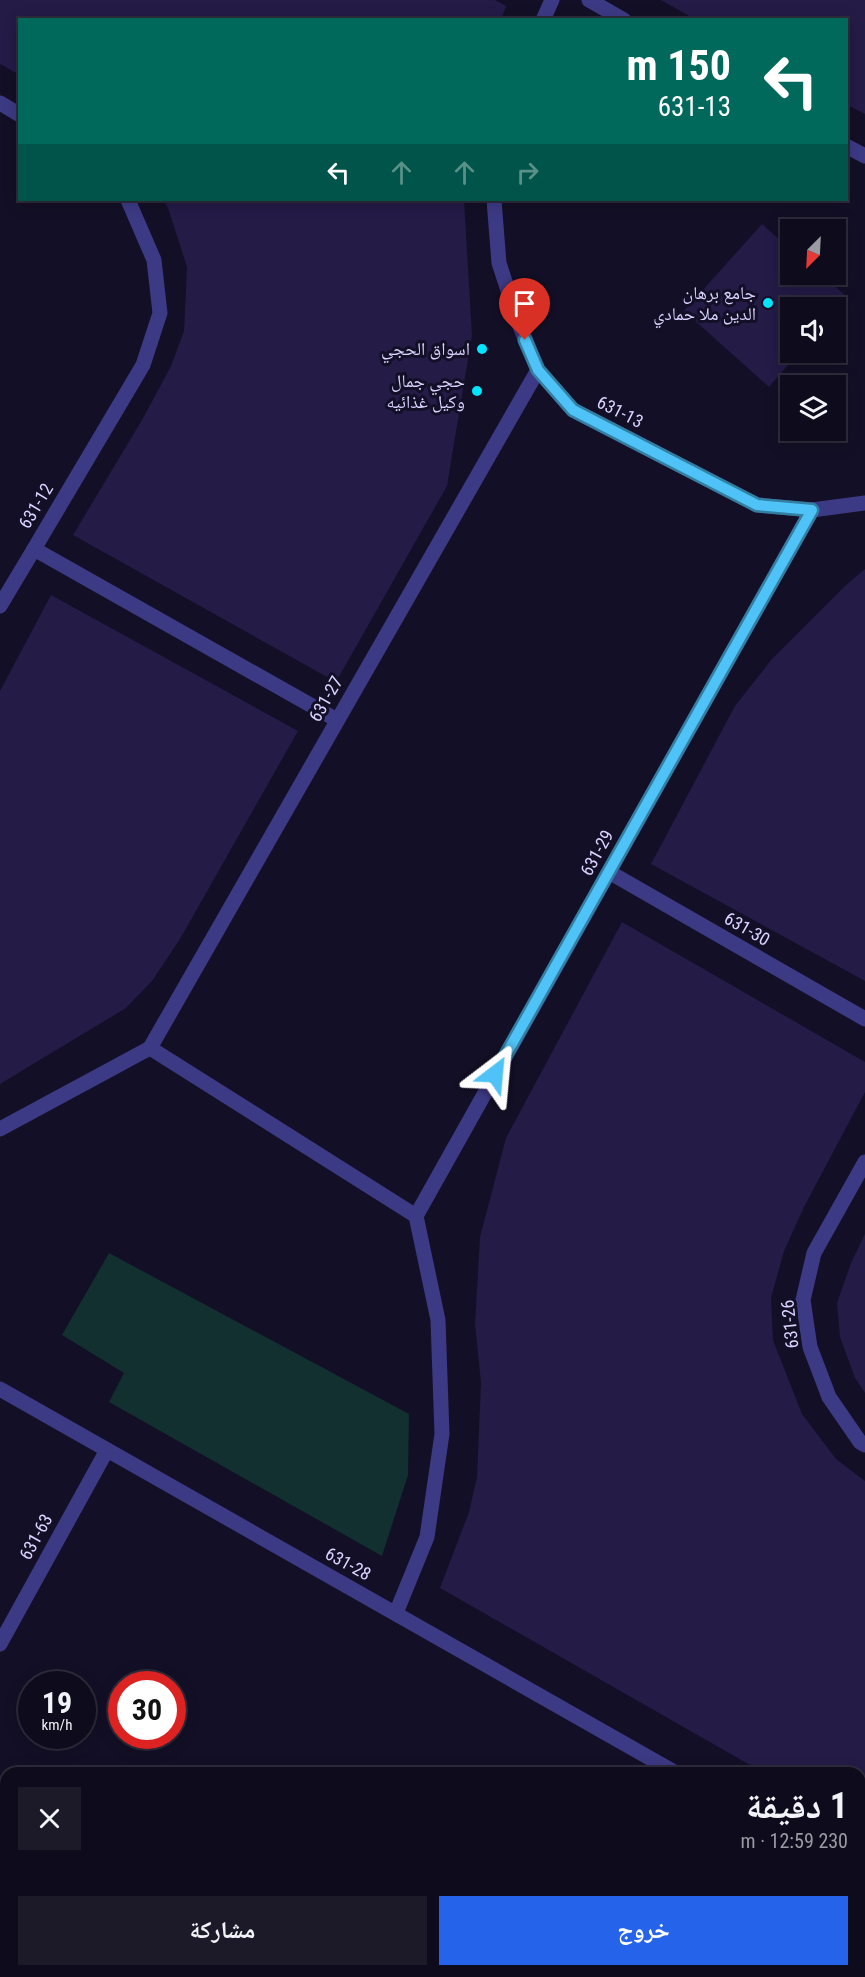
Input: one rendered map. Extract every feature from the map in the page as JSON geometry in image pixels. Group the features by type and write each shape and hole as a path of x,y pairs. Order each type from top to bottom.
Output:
{"street":[{"path":"544,18 552,0"},
{"path":"589,0 620,18"},
{"path":"0,103 18,114"},
{"path":"848,147 865,156"},
{"name":"631-12","path":"128,201 154,260 160,313 143,365 34,549 337,720"},
{"name":"631-13","path":"494,201 500,263 519,324 538,370 573,410 757,505 812,510 865,503"},
{"name":"631-27","path":"150,1048 538,370"},
{"name":"631-29","path":"416,1216 812,510"},
{"path":"0,606 34,549"},
{"name":"631-30","path":"609,872 865,1019"},
{"path":"0,1129 19,1116 150,1048 416,1216 438,1320 442,1434 427,1536 396,1613"},
{"name":"631-26","path":"865,1162 814,1253 803,1300 810,1347 829,1397 860,1442 865,1445"},
{"name":"631-28","path":"0,1389 666,1767"},
{"name":"631-63","path":"0,1644 107,1450"}],"green space":[{"path":"109,1253 409,1414 408,1475 382,1556 109,1402 124,1373 62,1335"}],"building":[{"path":"0,0 495,0 506,6 502,18 18,18 18,74 0,64"},
{"path":"661,0 865,0 865,114 848,105 848,18 692,18"},
{"path":"164,201 464,201 472,335 447,486 336,682 73,535 142,420 171,366 184,331 187,267"},
{"name":"جامع برهان الدين ملا حمادي","path":"762,224 780,240 780,285 834,285 848,298 846,300 846,297 780,297 780,363 790,363 769,387 684,311"},
{"path":"865,569 865,981 651,864 735,706 772,659"},
{"path":"51,595 298,731 180,939 152,981 126,1008 0,1084 0,691"},
{"path":"622,922 865,1062 865,1092 804,1207 784,1251 771,1298 773,1340 802,1414 836,1459 865,1481 865,1767 753,1767 440,1588 469,1512 477,1477 481,1383 475,1324 480,1237 506,1138"},
{"path":"865,1234 865,1393 855,1378 840,1337 837,1303 851,1263"}],"place":[{"name":"جامع برهان الدين ملا حمادي","path":"768,303"},
{"name":"اسواق الحجي","path":"482,349"},
{"name":"حجي جمال وكيل غذائيه","path":"477,391"}],"route":[{"path":"495,1074 812,510 757,505 573,410 538,370 525,340"}]}
